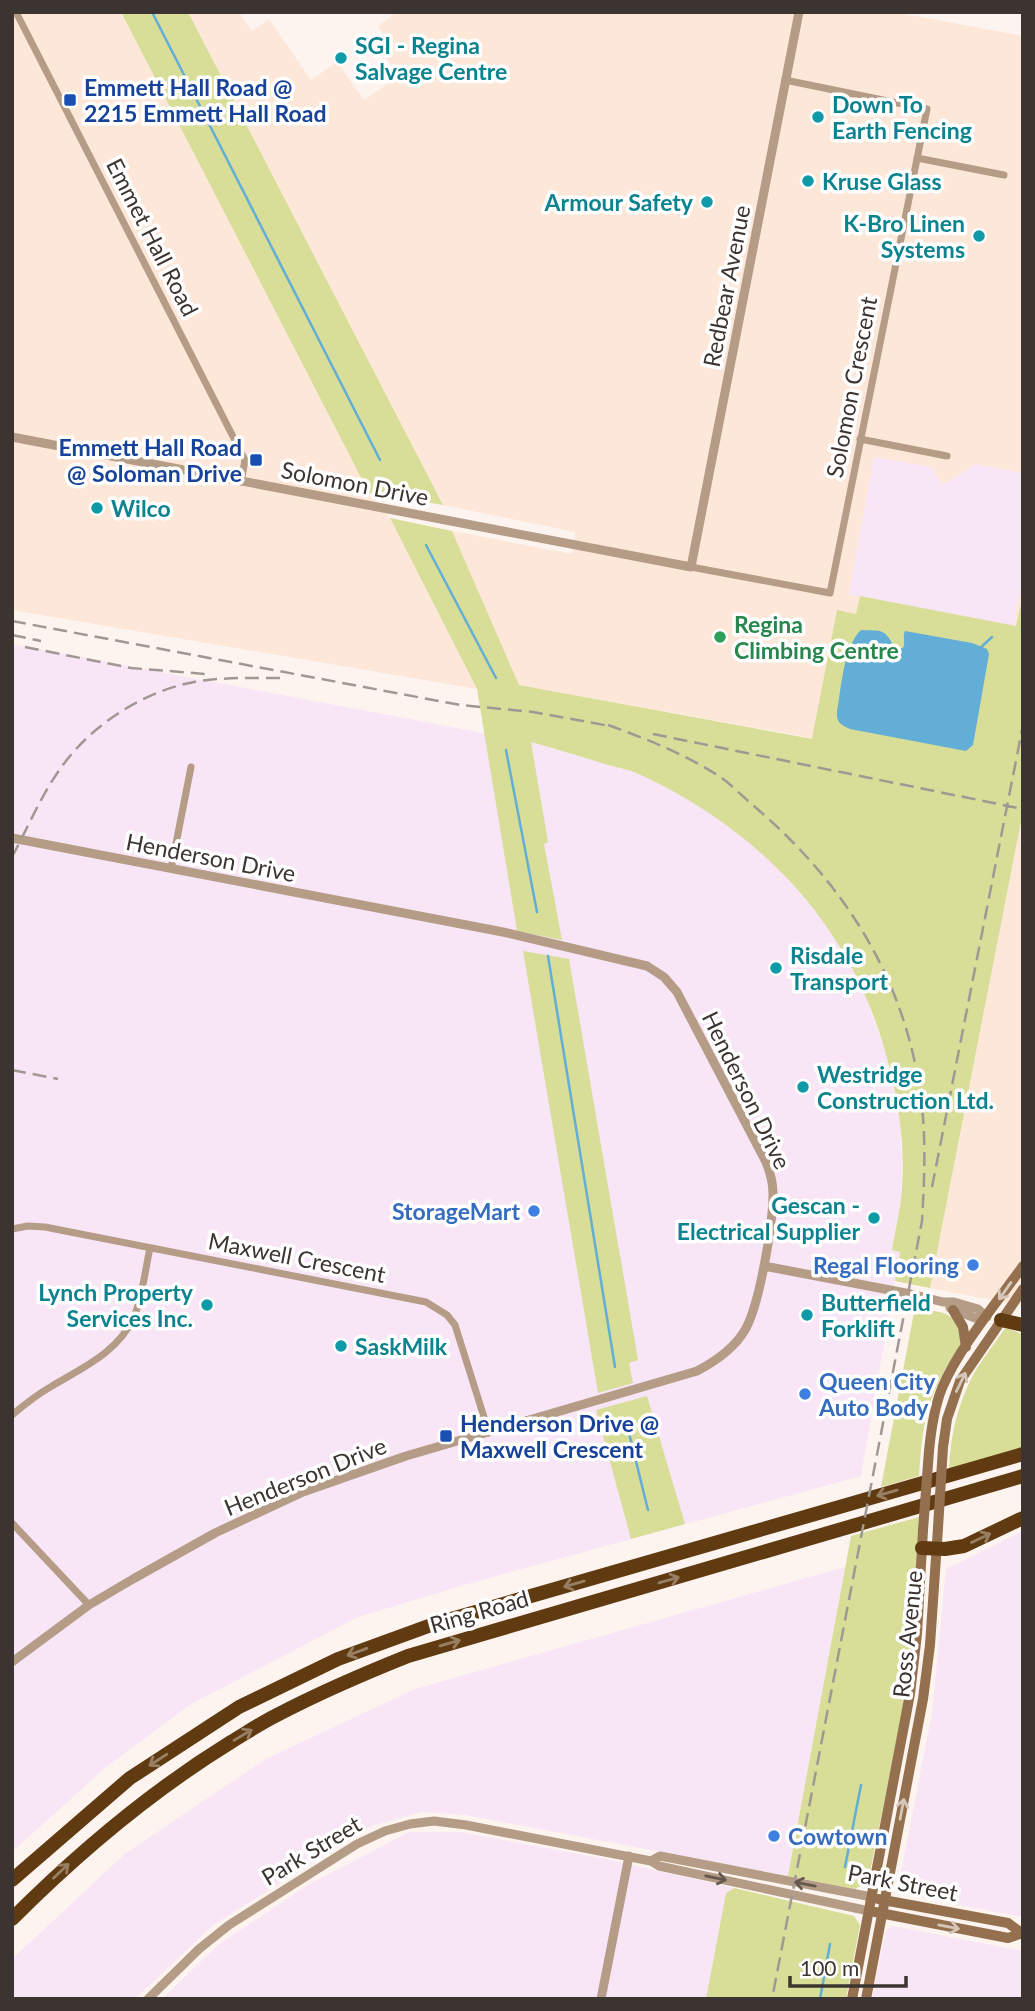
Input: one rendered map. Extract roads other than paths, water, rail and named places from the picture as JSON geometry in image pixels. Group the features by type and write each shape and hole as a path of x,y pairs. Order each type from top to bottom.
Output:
{"highway":[{"path":"994,1318 1023,1325"},
{"name":"Ring Road","path":"13,1879 130,1778 239,1707 338,1659 434,1624 1023,1454"},
{"name":"Ring Road","path":"12,1919 62,1869 153,1794 202,1760 275,1716 346,1681 408,1656 1023,1476"},
{"path":"929,1548 964,1546 1023,1518"}],"main road":[{"name":"Ross Avenue","path":"852,1999 910,1693 929,1548 938,1528 947,1419 960,1381 1023,1266"},
{"name":"Ross Avenue","path":"866,1999 923,1699 930,1645 929,1548 923,1530 932,1422 940,1395 966,1347 1023,1289"},
{"path":"948,1306 963,1327 966,1347"},
{"name":"Park Street","path":"872,1898 1008,1923 1022,1934"},
{"name":"Park Street","path":"869,1911 1008,1938 1022,1934"}],"street":[{"name":"Emmet Hall Road","path":"16,12 246,460 241,482"},
{"name":"Redbear Avenue","path":"691,567 799,12"},
{"name":"Solomon Crescent","path":"691,567 831,593 927,109 785,80"},
{"path":"917,158 1004,175"},
{"name":"Solomon Drive","path":"12,437 691,567"},
{"path":"860,439 947,456"},
{"path":"171,869 191,767"},
{"name":"Henderson Drive","path":"12,838 503,932 647,965 664,977 677,992 766,1162 774,1190 764,1266 754,1310 737,1342 709,1365 697,1371 405,1457 303,1492 215,1533 133,1578 89,1605 12,1662"},
{"name":"Maxwell Crescent","path":"12,1229 45,1227 420,1301 438,1308 449,1316 460,1337 489,1433"},
{"path":"12,1415 48,1388 102,1356 119,1340 134,1317 150,1248"},
{"path":"764,1266 911,1294 948,1306 954,1302 978,1309 994,1318"},
{"path":"12,1523 89,1605"},
{"name":"Park Street","path":"148,1999 199,1949 229,1925 357,1844 385,1831 434,1821 629,1856 651,1861 659,1866 869,1911"},
{"path":"601,1999 629,1856"},
{"name":"Park Street","path":"651,1861 660,1856 872,1898"}],"water":[{"path":"861,630 882,632 895,648 903,648 905,631 972,643 987,649 989,654 973,745 966,751 850,729 840,723 837,712 844,668 855,637"}],"waterway":[{"path":"152,12 380,460"},
{"path":"426,545 496,678"},
{"path":"979,649 992,637"},
{"path":"506,750 537,912"},
{"path":"548,956 615,1367"},
{"path":"626,1421 648,1510"},
{"path":"845,1867 861,1785"},
{"path":"820,1999 830,1944"}],"railway":[{"path":"12,621 460,705 533,712 615,727"},
{"path":"12,635 41,641"},
{"path":"25,647 131,668 206,674"},
{"path":"12,857 58,772 84,740 117,714 155,694 194,682 280,678"},
{"path":"608,725 665,748 719,776 811,862 836,892 877,957 906,1029 920,1087 924,1144 922,1221 772,1999"},
{"path":"932,1187 1023,725"},
{"path":"653,734 1023,809"},
{"path":"12,1070 58,1079"}],"place":[{"name":"SGI - Regina Salvage Centre","path":"341,58"},
{"name":"Emmett Hall Road @ 2215 Emmett Hall Road","path":"70,100"},
{"name":"Down To Earth Fencing","path":"818,117"},
{"name":"Kruse Glass","path":"808,181"},
{"name":"Armour Safety","path":"707,202"},
{"name":"K-Bro Linen Systems","path":"979,236"},
{"name":"Emmett Hall Road @ Soloman Drive","path":"256,460"},
{"name":"Wilco","path":"97,508"},
{"name":"Regina Climbing Centre","path":"720,637"},
{"name":"Risdale Transport","path":"776,968"},
{"name":"Westridge Construction Ltd.","path":"803,1087"},
{"name":"StorageMart","path":"534,1211"},
{"name":"Gescan - Electrical Supplier","path":"874,1218"},
{"name":"Regal Flooring","path":"973,1265"},
{"name":"Lynch Property Services Inc.","path":"207,1305"},
{"name":"Butterfield Forklift","path":"807,1315"},
{"name":"SaskMilk","path":"341,1346"},
{"name":"Queen City Auto Body","path":"805,1394"},
{"name":"Henderson Drive @ Maxwell Crescent","path":"446,1436"},
{"name":"Cowtown","path":"774,1836"}]}
